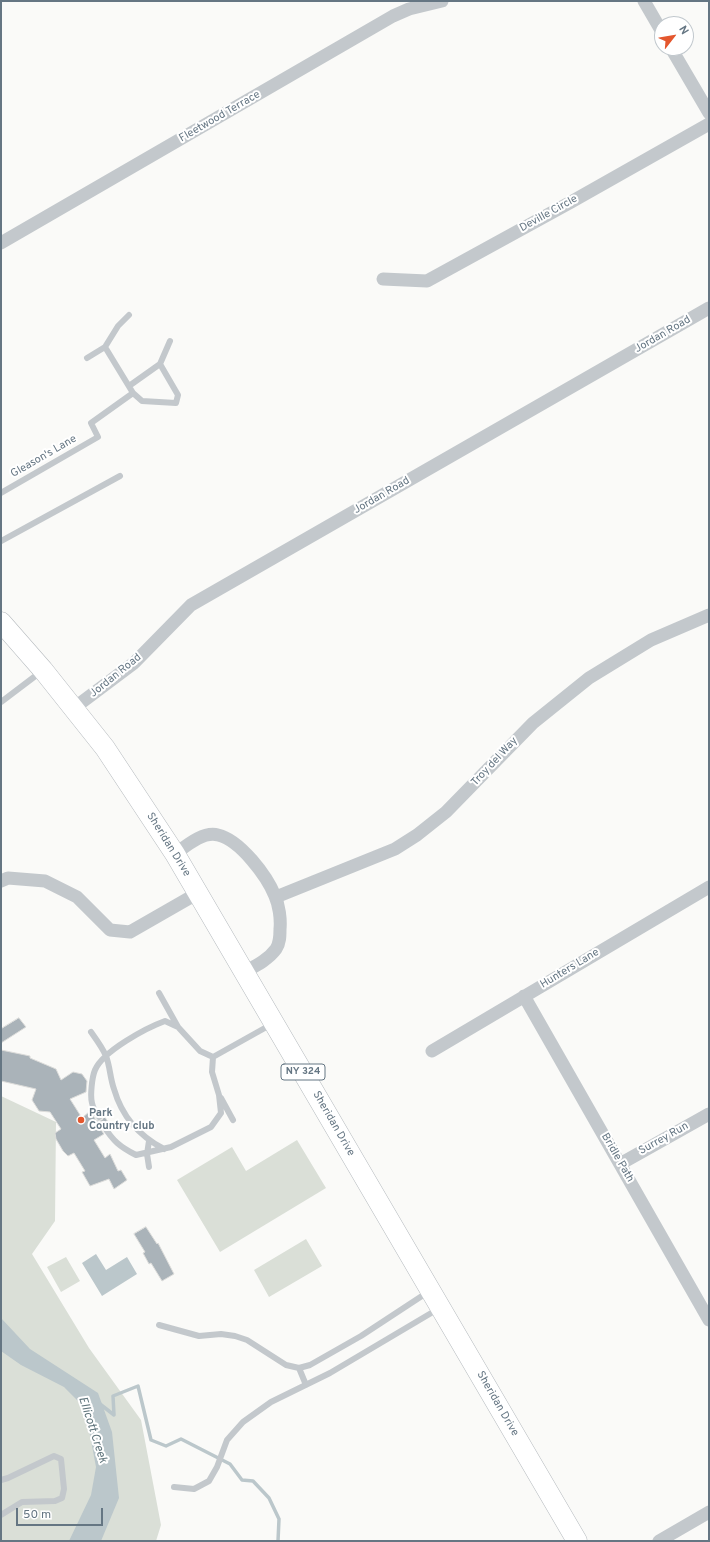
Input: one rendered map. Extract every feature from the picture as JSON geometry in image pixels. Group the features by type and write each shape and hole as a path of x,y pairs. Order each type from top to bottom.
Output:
{"main road":[{"name":"Sheridan Drive","path":"1,622 43,670 105,748 175,854 577,1541"}],"street":[{"name":"Fleetwood Terrace","path":"1,242 393,16 409,9 442,1"},
{"path":"644,1 654,18"},
{"path":"676,56 709,113"},
{"name":"Deville Circle","path":"383,279 427,281 709,124"},
{"name":"Jordan Road","path":"74,708 134,664 191,605 709,308"},
{"name":"Troy del Way","path":"276,897 395,849 417,835 446,812 533,723 589,678 651,640 709,615"},
{"path":"175,854 191,843 205,836 217,834 230,840 244,852 262,872 276,897 280,925 280,939 277,948 269,957 244,972"},
{"path":"1,880 8,878 45,881 77,897 110,930 130,932 198,893"},
{"name":"Hunters Lane","path":"432,1051 709,887"},
{"name":"Bridle Path","path":"524,996 708,1316"},
{"name":"Surrey Run","path":"620,1164 709,1114"},
{"path":"659,1541 709,1512"}],"lane":[{"path":"87,358 105,347 118,326 129,315"},
{"path":"129,386 160,364 170,341"},
{"path":"105,347 133,393 142,401 176,403 178,395 160,364"},
{"name":"Gleason's Lane","path":"1,493 98,437 91,423 133,393"},
{"path":"1,541 120,476"},
{"path":"1,702 43,670"},
{"path":"159,993 178,1027 200,1051 213,1057"},
{"path":"99,1117 92,1104 91,1088 95,1070 106,1056 118,1046 154,1025 165,1021 178,1027"},
{"path":"213,1057 274,1023"},
{"path":"91,1032 106,1056 114,1090 123,1111 136,1130 149,1141 164,1149"},
{"path":"103,1126 110,1137 120,1147 136,1155 148,1154 171,1147 211,1126 221,1113 219,1095 212,1072 213,1057"},
{"path":"219,1095 233,1120"},
{"path":"149,1141 149,1167 154,1156 164,1149"},
{"path":"159,1325 199,1336 221,1334 235,1336 247,1340 286,1365 299,1368 310,1365 361,1336 431,1290"},
{"path":"174,1487 194,1489 209,1481 218,1466 227,1440 243,1422 271,1402 330,1373 441,1307"},
{"path":"299,1368 306,1385"},
{"path":"1,1480 54,1456 61,1459 64,1489 62,1498 55,1502 22,1502 1,1515"}],"shaded area":[{"name":"Park Country club","path":"1,1096 56,1122 55,1221 32,1254 89,1348 141,1420 161,1525 156,1541 1,1541"},
{"path":"297,1140 326,1188 220,1252 177,1180 232,1147 246,1171"},
{"path":"306,1239 322,1266 269,1297 254,1270"},
{"path":"66,1257 80,1281 61,1292 47,1267"}],"water":[{"path":"96,1254 106,1270 127,1257 137,1274 102,1296 82,1263"},
{"name":"Ellicott Creek","path":"1,1318 30,1349 98,1393 112,1432 119,1498 101,1541 69,1541 91,1495 96,1467 90,1435 79,1402 64,1387 21,1365 1,1351"}],"building":[{"path":"19,1018 26,1027 1,1043 1,1029"},
{"name":"Park Country club","path":"1,1050 30,1056 30,1058 56,1069 61,1080 73,1072 82,1074 87,1081 86,1092 70,1099 82,1118 90,1111 96,1120 100,1121 103,1119 103,1114 108,1122 103,1121 99,1123 99,1127 104,1134 94,1140 105,1158 110,1154 118,1171 121,1170 127,1180 114,1189 109,1179 90,1186 82,1172 85,1171 74,1153 68,1156 63,1151 56,1139 55,1133 61,1129 50,1112 39,1111 32,1100 36,1089 1,1081"},
{"path":"146,1227 157,1244 158,1243 174,1274 162,1281 151,1263 149,1264 143,1253 145,1252 134,1234"}],"waterway":[{"path":"100,1404 114,1415 113,1396 138,1386 151,1440 166,1446 181,1439 230,1464 242,1480 253,1481 269,1498 279,1519 278,1541"}],"place":[{"name":"Park Country club","path":"81,1120"}]}
